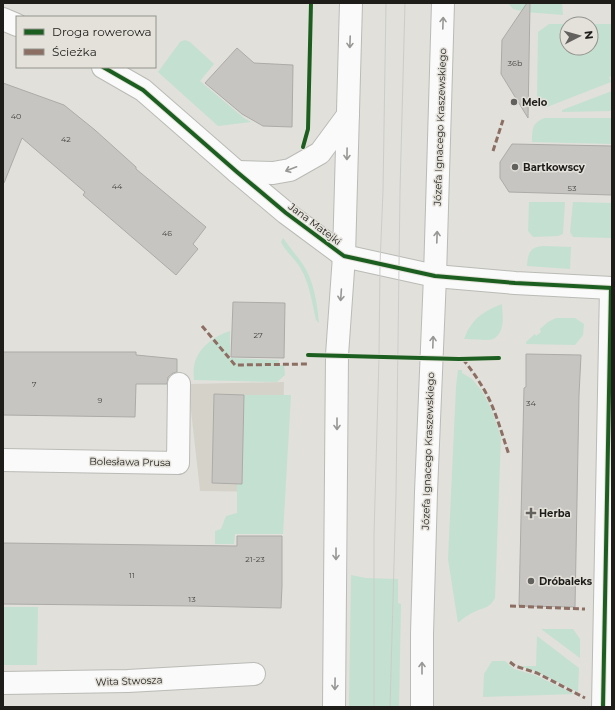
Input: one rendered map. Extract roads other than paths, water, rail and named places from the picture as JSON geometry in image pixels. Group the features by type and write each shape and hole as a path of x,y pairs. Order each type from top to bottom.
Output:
{"street":[{"path":"334,707 337,355 344,256 351,3"},
{"name":"Józefa Ignacego Kraszewskiego","path":"422,707 422,634 426,492 435,276 443,3"},
{"path":"3,19 16,25"},
{"name":"Jana Matejki","path":"105,68 143,90 286,213 344,256 435,276 515,283 612,288"},
{"path":"237,172 273,173 290,170 320,153 348,115"},
{"path":"603,707 612,288"},
{"name":"Bolesława Prusa","path":"3,460 178,463 179,384"},
{"name":"Wita Stwosza","path":"3,683 128,681 254,674"}],"tram line":[{"path":"374,707 374,535 383,191 386,3"},
{"path":"390,707 396,494 400,191 405,3"}],"place":[{"name":"Melo","path":"514,102"},
{"name":"Bartkowscy","path":"515,167"},
{"name":"Herba","path":"531,513"},
{"name":"Dróbaleks","path":"531,581"}]}
